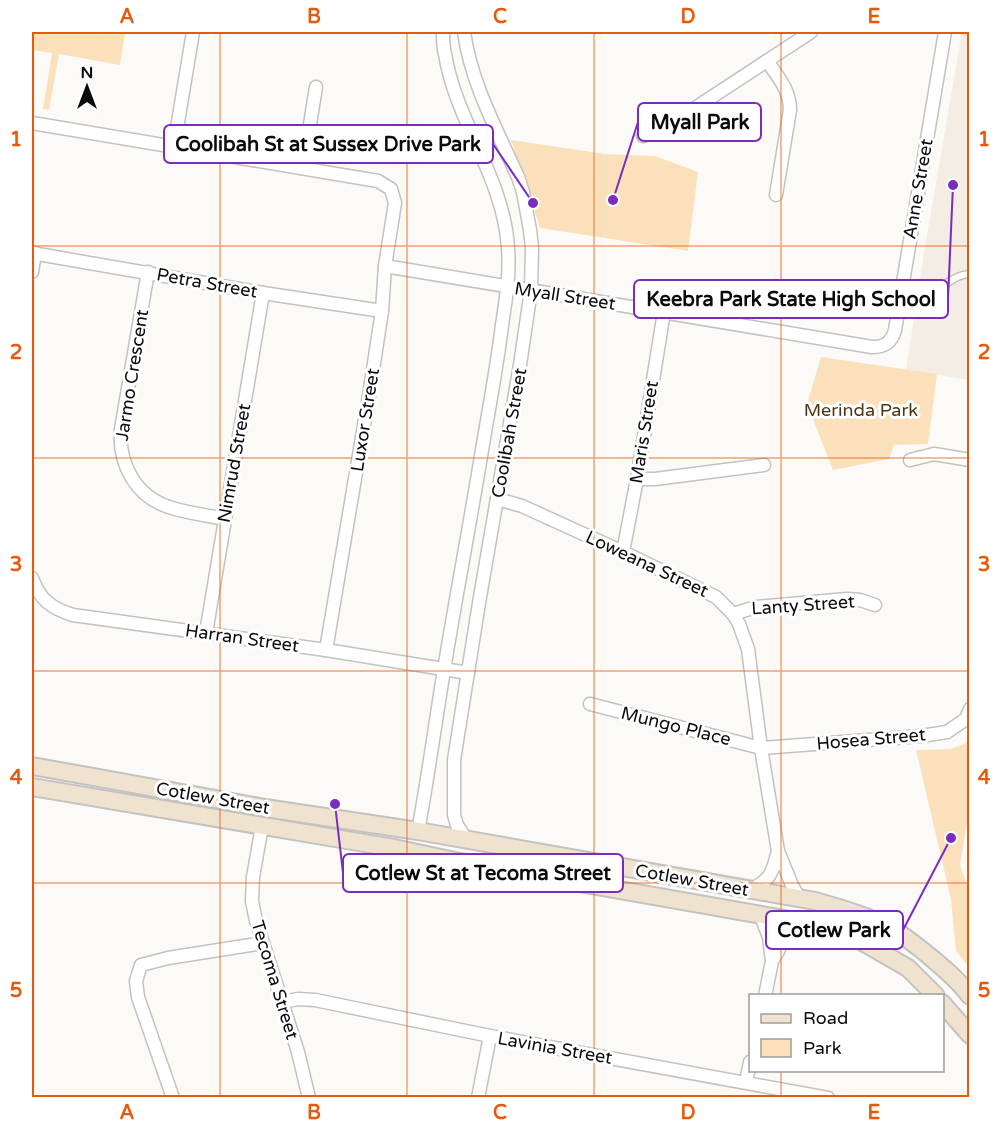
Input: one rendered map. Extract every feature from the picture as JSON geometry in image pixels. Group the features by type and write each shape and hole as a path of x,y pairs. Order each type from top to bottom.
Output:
{"main road":[{"name":"Cotlew Street","path":"32,766 265,808 418,831 799,898 845,909 898,932 941,965 969,996"},
{"name":"Cotlew Street","path":"32,787 394,848 455,861 830,927 852,936 908,968 934,994"},
{"path":"418,831 418,841 424,849 443,853 455,861"},
{"path":"745,889 749,896 774,900 780,904 787,919"},
{"path":"944,1005 969,1035"}],"street":[{"path":"174,147 193,32"},
{"name":"Coolibah Street","path":"418,831 481,460 507,286 508,245 501,207 495,186 450,76 444,54 443,32"},
{"name":"Coolibah Street","path":"464,32 469,61 476,81 523,192 532,248 531,290 520,365 478,603 454,760 454,815 467,841"},
{"path":"642,136 660,130 811,32"},
{"name":"Anne Street","path":"886,344 893,335 945,32"},
{"path":"767,61 786,89 790,102 776,195"},
{"path":"32,123 303,168 316,87"},
{"name":"Luxor Street","path":"303,168 378,181 391,189 395,203 382,311 326,650"},
{"path":"32,272 33,253"},
{"name":"Petra Street","path":"33,253 382,311"},
{"name":"Myall Street","path":"386,266 872,347 886,344"},
{"name":"Jarmo Crescent","path":"148,272 121,429 122,457 130,475 141,490 157,502 179,510 225,519"},
{"name":"Nimrud Street","path":"206,633 263,293"},
{"name":"Maris Street","path":"623,552 664,312"},
{"path":"910,460 934,454 969,460"},
{"path":"637,479 655,479 764,465"},
{"name":"Loweana Street","path":"497,499 522,506 716,597 733,614 744,635 748,649 778,851 799,898"},
{"name":"Harran Street","path":"32,578 37,590 49,604 73,615 326,650 468,673"},
{"name":"Lanty Street","path":"733,614 756,606 847,599 875,604"},
{"name":"Mungo Place","path":"590,704 761,748"},
{"name":"Hosea Street","path":"761,748 947,732 966,719 969,709"},
{"name":"Tecoma Street","path":"262,826 253,877 252,901 263,944 298,1052 309,1098"},
{"name":"Loweana Street","path":"745,889 768,879 778,851"},
{"path":"760,914 769,937 772,961 765,994"},
{"path":"772,961 779,952 787,919"},
{"path":"173,1098 138,997 136,981 141,964 263,944"},
{"name":"Lavinia Street","path":"282,1002 298,999 315,1000 490,1036 828,1098"},
{"path":"478,1098 490,1036"},
{"path":"746,1082 749,1067"}],"lane":[{"path":"902,286 938,288 954,278 969,274"}],"shaded area":[{"path":"962,32 969,32 969,380 906,370"}],"green space":[{"path":"32,32 125,32 120,65 59,54 49,110 43,109 52,53 32,50"},
{"path":"511,140 605,154 655,156 698,172 688,251 540,228"},
{"name":"Merinda Park","path":"821,357 937,374 928,444 894,445 889,459 833,470 807,404"},
{"path":"969,742 969,810 960,865 969,891 969,967 956,951 951,899 916,750 951,749"}],"place":[{"name":"Keebra Park State High School","path":"953,185"},
{"name":"Myall Park","path":"613,200"},
{"name":"Coolibah St at Sussex Drive Park","path":"533,203"},
{"name":"Cotlew St at Tecoma Street","path":"335,804"},
{"name":"Cotlew Park","path":"951,838"}]}
